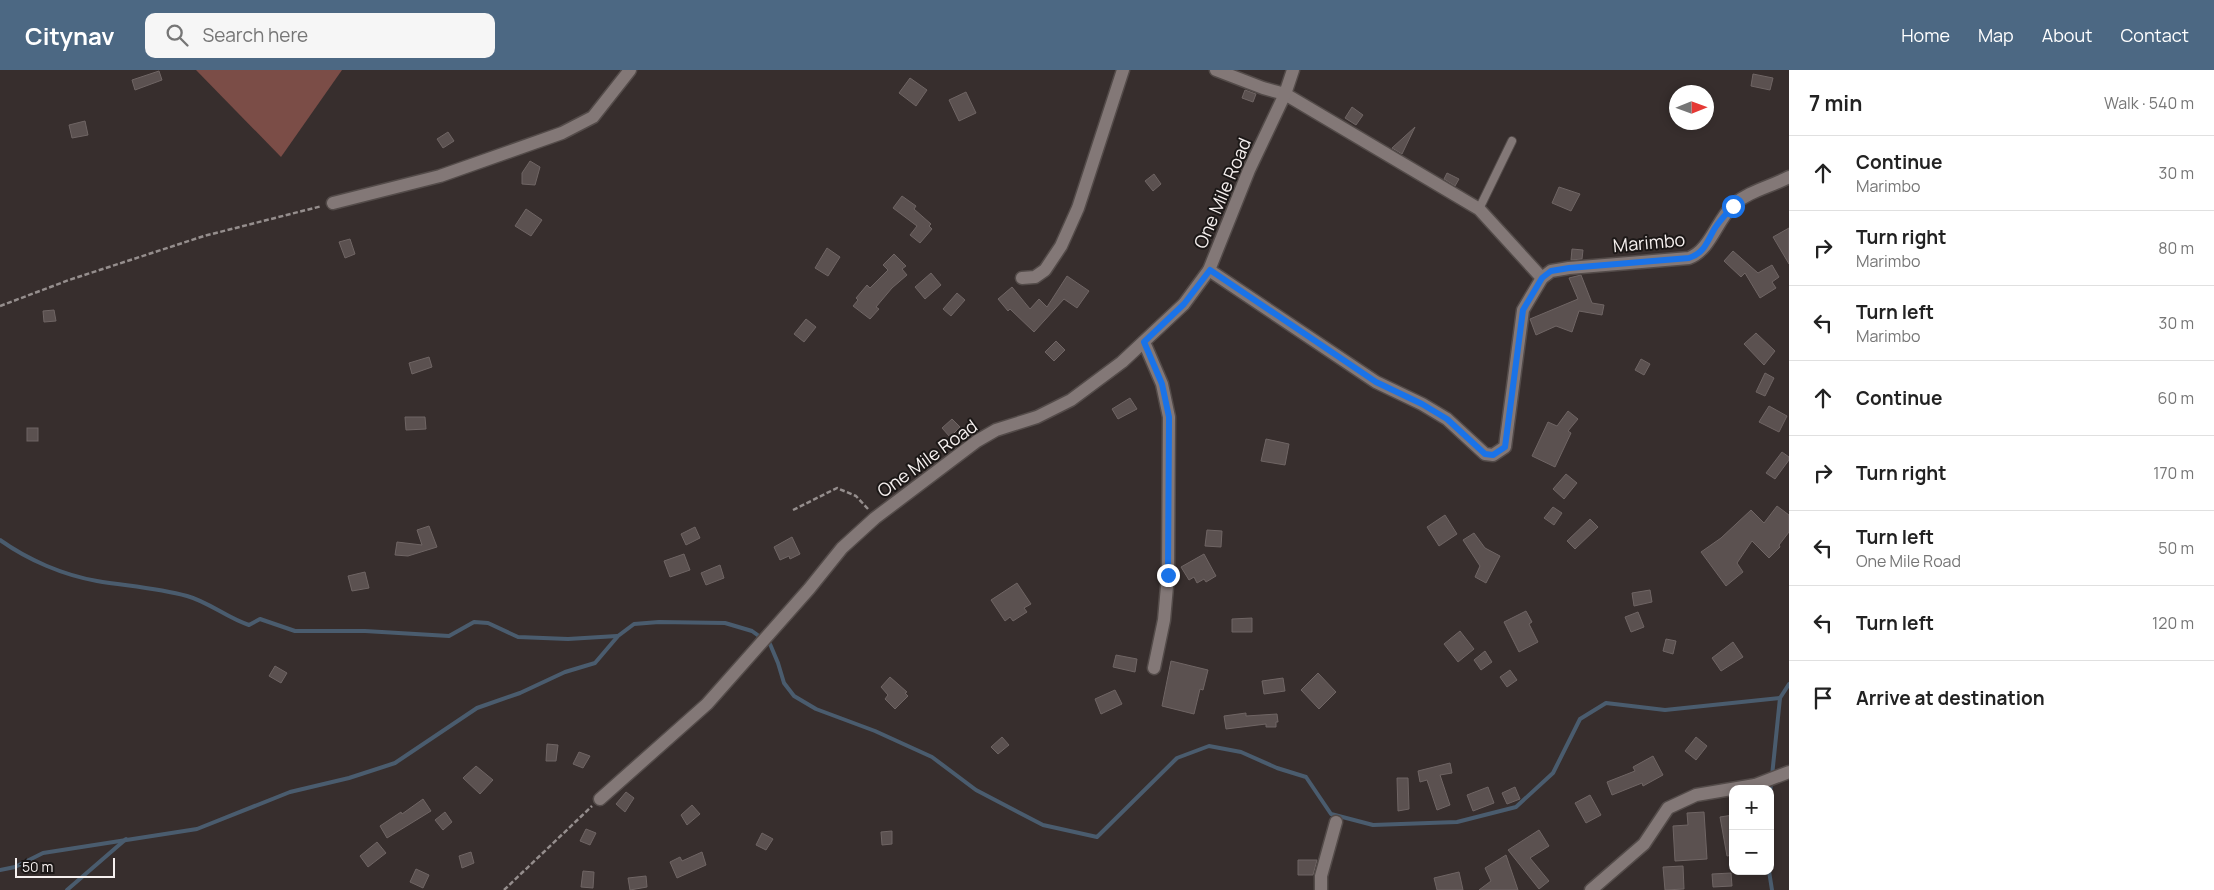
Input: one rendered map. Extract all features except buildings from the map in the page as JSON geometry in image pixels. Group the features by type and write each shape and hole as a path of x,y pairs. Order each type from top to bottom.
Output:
{"street":[{"path":"333,203 440,176 562,133 593,117 630,70"},
{"path":"1022,278 1035,277 1045,270 1061,246 1078,208 1123,70"},
{"path":"1210,270 1376,382 1422,404 1447,419 1485,454 1493,455 1505,447 1523,310 1542,278 1479,209 1286,94 1263,88 1216,70"},
{"name":"One Mile Road","path":"600,798 708,704 842,548 875,518 977,441 996,430 1037,417 1071,400 1144,342 1184,304 1210,270 1249,170 1286,94 1294,70"},
{"name":"Marimbo","path":"1542,278 1551,271 1569,268 1689,258 1697,255 1709,241 1714,229 1733,206 1754,192 1789,177"},
{"path":"1144,342 1162,384 1169,417 1168,575 1164,620 1154,668"},
{"path":"1591,890 1644,844 1668,808 1696,795 1755,784 1785,773"},
{"path":"1321,890 1321,876 1336,822"}],"lane":[{"path":"1479,209 1512,141"}],"path":[{"path":"0,306 70,280 204,236 333,203"},
{"path":"793,510 838,488 856,496 865,504 875,518"},
{"path":"504,890 600,798"}],"shaded area":[{"path":"196,70 342,70 281,157"}],"waterway":[{"path":"0,540 22,554 59,571 97,581 187,596 249,625 260,619 295,631 365,631 449,636 474,622 488,623 518,637 568,639 617,636"},
{"path":"0,870 15,867 43,853 197,829 290,792 349,778 395,763 477,708 520,693 565,672 595,663 618,636 634,624 659,622 725,623 752,631 770,644 784,683 794,696 816,709 875,731 932,757 976,790 1043,825 1097,837 1177,758 1209,746 1241,752 1277,768 1306,777 1331,814 1373,825 1457,822 1516,807 1553,773 1580,719 1606,703 1665,710 1780,698"},
{"path":"1772,776 1780,698 1789,684"},
{"path":"67,890 126,839"},
{"path":"1770,875 1772,890"}],"route":[{"path":"1168,575 1169,417 1162,384 1144,342 1184,304 1210,270 1376,382 1422,404 1447,419 1485,454 1493,455 1505,447 1523,310 1542,278 1551,271 1569,268 1689,258 1697,255 1703,250 1714,229 1733,206"}]}
